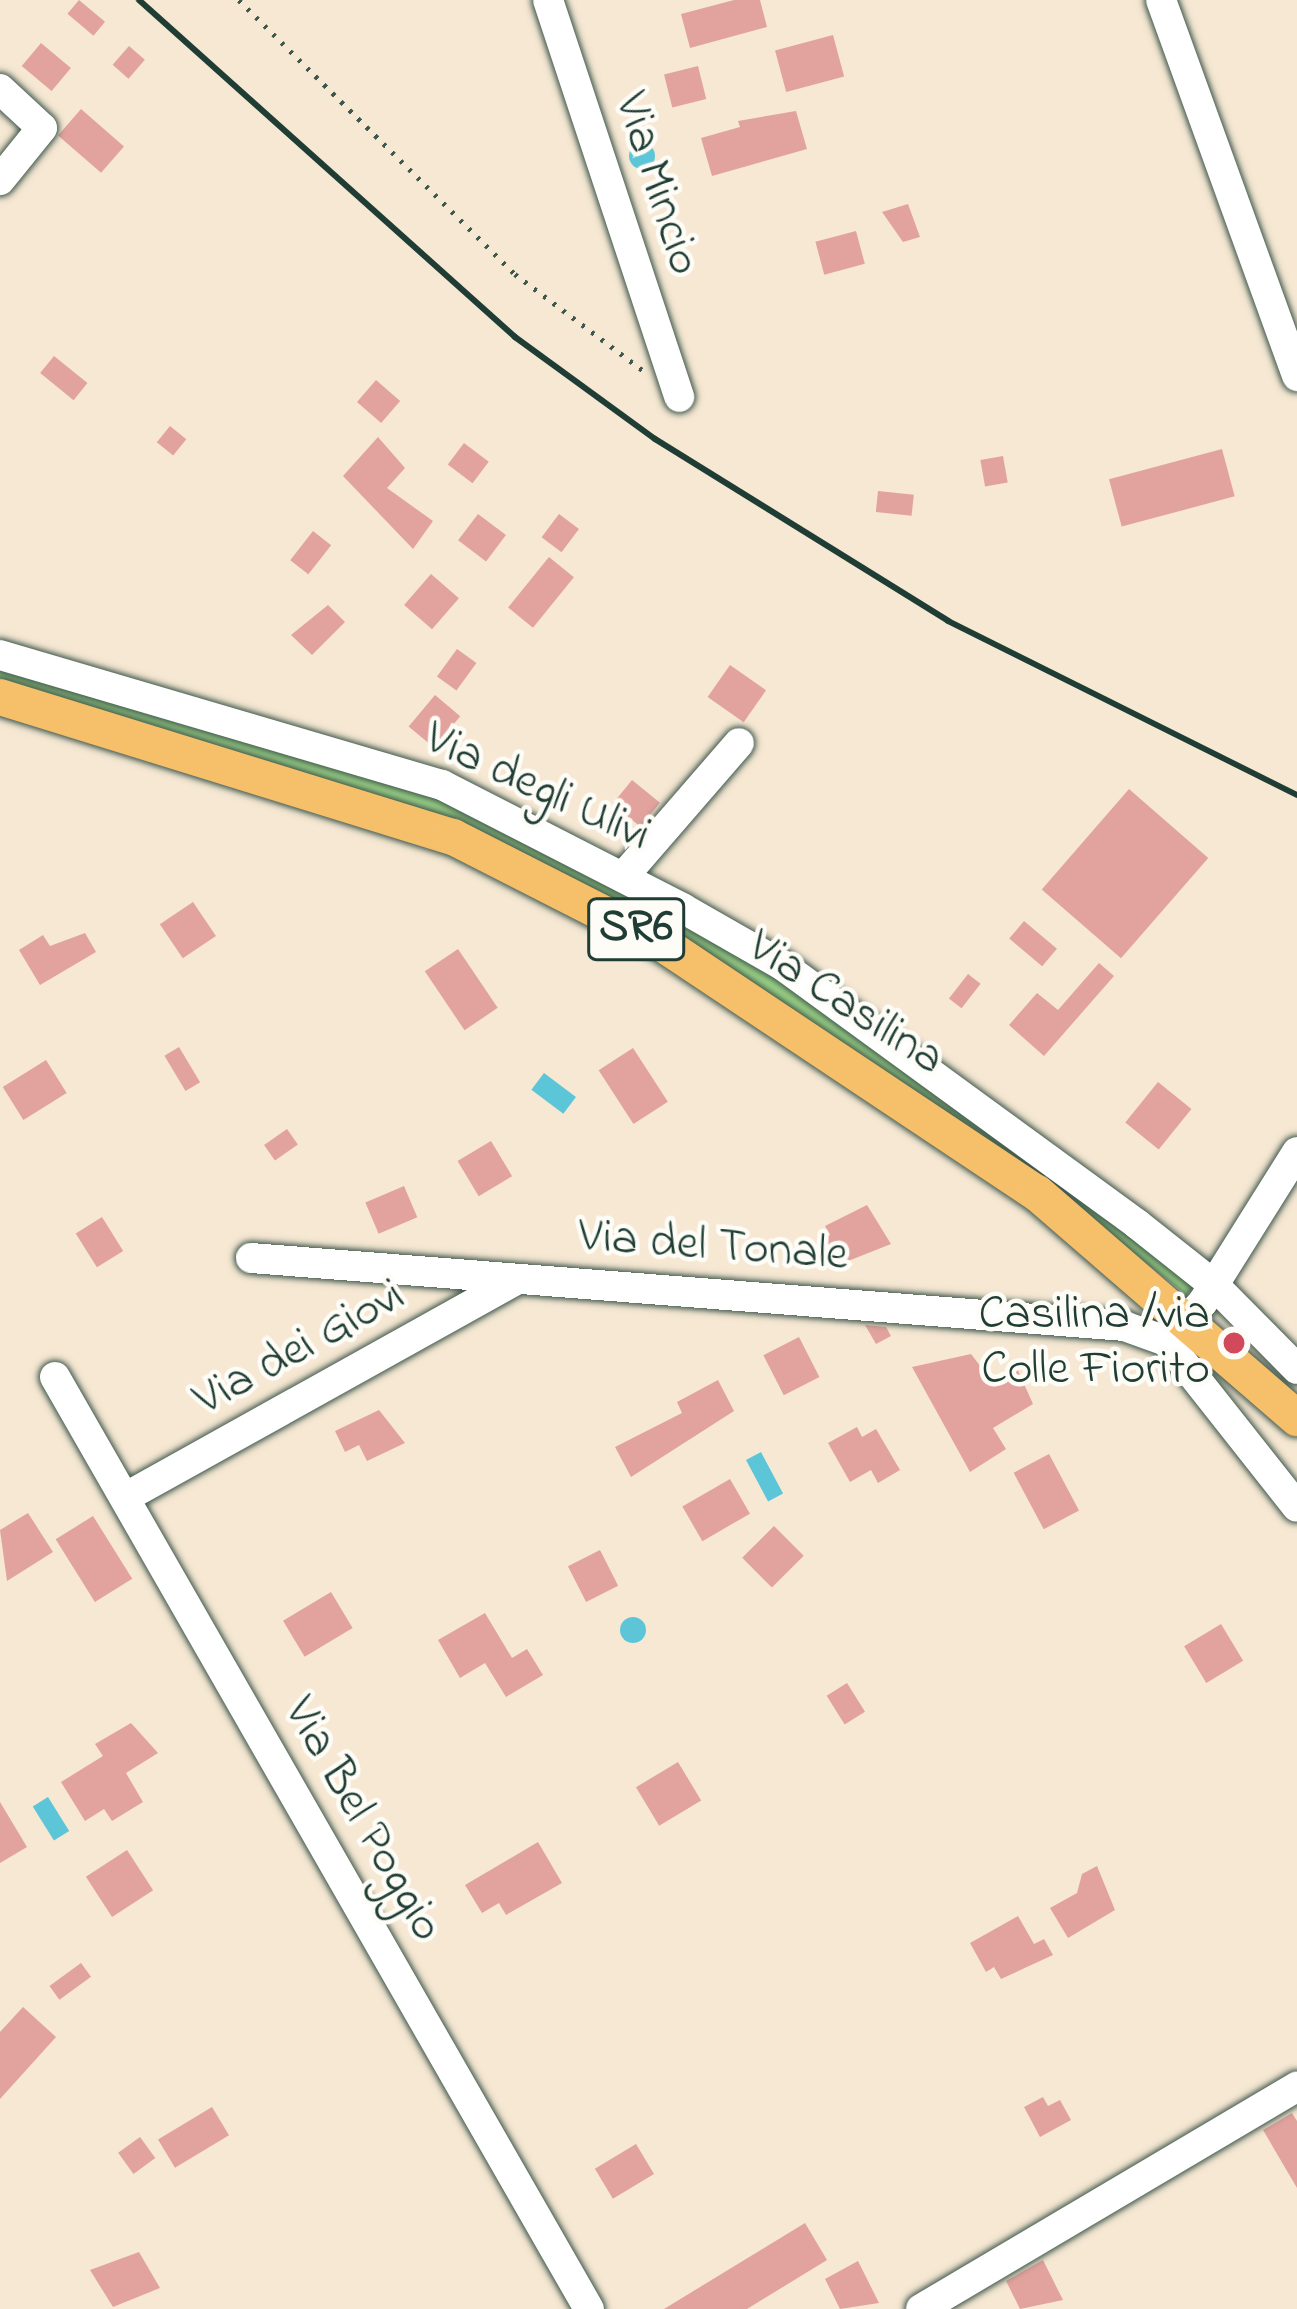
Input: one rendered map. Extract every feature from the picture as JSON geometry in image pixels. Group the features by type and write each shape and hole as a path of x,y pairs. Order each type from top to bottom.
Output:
{"main road":[{"name":"Via Casilina","path":"0,697 355,802 544,878 866,1072 1037,1193 1178,1330 1297,1418"}],"street":[{"name":"Via Mincio","path":"548,0 679,397"},
{"path":"1161,0 1297,376"},
{"path":"0,89 42,128 0,180"},
{"name":"Via degli Ulivi","path":"0,655 442,785 782,965 1214,1285 1297,1369"},
{"path":"623,878 739,743"},
{"path":"1297,1152 1214,1285 1178,1330 1297,1507"},
{"name":"Via del Tonale","path":"251,1258 1178,1330"},
{"name":"Via dei Giovi","path":"126,1497 518,1279"},
{"name":"Via Bel Poggio","path":"56,1376 589,2309"},
{"path":"921,2309 1297,2087"}],"path":[{"path":"239,0 515,274 679,397"}],"green space":[{"path":"0,662 431,788 742,948 1197,1281 1187,1295 993,1144 670,930 446,817 0,679"}],"water":[{"path":"642,143 655,156 642,169 629,156"},
{"path":"544,1073 576,1097 563,1114 531,1090"},
{"path":"761,1452 783,1493 768,1501 746,1460"},
{"path":"633,1617 646,1630 633,1643 620,1630"},
{"path":"48,1797 69,1831 54,1840 33,1807"}],"building":[{"path":"79,0 105,22 93,36 67,14"},
{"path":"734,0 760,0 767,27 690,48 681,14"},
{"path":"833,35 844,77 786,92 775,51"},
{"path":"41,43 71,68 52,91 22,66"},
{"path":"129,46 145,60 128,79 113,65"},
{"path":"698,66 706,99 672,107 664,74"},
{"path":"81,109 124,146 101,173 58,135"},
{"path":"796,111 807,149 712,176 701,138 740,127 738,121"},
{"path":"908,204 920,237 903,242 882,212"},
{"path":"856,231 865,264 824,275 815,242"},
{"path":"54,356 87,383 74,400 40,373"},
{"path":"376,380 400,401 381,423 357,402"},
{"path":"170,426 186,439 173,456 157,442"},
{"path":"378,437 405,468 387,488 433,521 413,549 343,476"},
{"path":"464,443 489,462 473,483 448,465"},
{"path":"1222,449 1235,496 1122,527 1109,479"},
{"path":"1003,456 1008,483 985,487 980,460"},
{"path":"878,491 914,495 912,516 876,512"},
{"path":"478,514 506,535 486,561 458,540"},
{"path":"559,514 579,529 562,552 542,537"},
{"path":"313,531 331,545 308,574 290,560"},
{"path":"549,557 574,577 533,628 508,608"},
{"path":"431,574 459,598 432,629 404,605"},
{"path":"328,605 345,622 312,655 291,635"},
{"path":"457,649 476,663 456,691 437,677"},
{"path":"730,665 766,690 744,722 708,697"},
{"path":"435,695 460,716 434,748 409,726"},
{"path":"632,780 660,803 640,827 612,804"},
{"path":"1129,789 1208,858 1121,958 1042,889"},
{"path":"193,902 216,936 183,958 160,924"},
{"path":"1024,921 1057,949 1042,966 1009,939"},
{"path":"85,933 96,952 40,985 19,950 43,935 50,946"},
{"path":"458,949 498,1008 465,1030 425,971"},
{"path":"1099,963 1114,976 1044,1056 1009,1025 1037,993 1058,1010"},
{"path":"968,974 981,984 962,1008 949,998"},
{"path":"179,1047 200,1082 186,1091 164,1056"},
{"path":"633,1048 668,1102 633,1124 599,1070"},
{"path":"46,1060 67,1093 23,1120 3,1087"},
{"path":"1158,1082 1191,1109 1159,1149 1125,1122"},
{"path":"287,1129 298,1145 275,1161 264,1145"},
{"path":"491,1141 512,1176 479,1196 458,1161"},
{"path":"404,1186 417,1217 379,1234 365,1202"},
{"path":"867,1205 891,1244 843,1263 837,1250 828,1254 820,1239 830,1235 825,1226"},
{"path":"102,1217 123,1251 97,1267 76,1233"},
{"path":"865,1325 886,1327 891,1336 876,1344"},
{"path":"799,1337 819,1377 784,1395 763,1355"},
{"path":"971,1354 991,1380 1016,1366 1033,1404 993,1428 1006,1449 970,1472 912,1367"},
{"path":"718,1380 734,1411 631,1477 615,1447 682,1413 677,1402"},
{"path":"379,1410 405,1443 367,1461 359,1445 345,1452 335,1431"},
{"path":"857,1427 862,1437 876,1429 900,1470 878,1483 871,1470 850,1482 828,1443"},
{"path":"1049,1454 1079,1511 1044,1529 1014,1473"},
{"path":"730,1479 750,1514 702,1541 682,1506"},
{"path":"28,1513 53,1552 7,1581 0,1530"},
{"path":"93,1516 132,1579 95,1602 56,1539"},
{"path":"774,1526 804,1556 772,1588 742,1558"},
{"path":"600,1550 618,1586 586,1602 568,1566"},
{"path":"331,1592 353,1628 305,1657 283,1621"},
{"path":"485,1613 512,1658 527,1649 543,1675 506,1697 485,1663 460,1678 438,1640"},
{"path":"1221,1624 1243,1661 1206,1683 1184,1646"},
{"path":"847,1683 865,1712 845,1725 827,1696"},
{"path":"131,1723 158,1753 126,1773 143,1802 112,1821 104,1809 85,1821 61,1782 103,1756 95,1744"},
{"path":"678,1762 701,1801 659,1826 636,1787"},
{"path":"0,1802 27,1847 0,1863"},
{"path":"538,1842 562,1883 506,1915 499,1903 482,1913 465,1885"},
{"path":"127,1850 153,1890 112,1917 86,1877"},
{"path":"1097,1866 1115,1910 1068,1938 1050,1908 1077,1893 1082,1874"},
{"path":"1018,1916 1034,1944 1044,1939 1053,1955 1001,1979 994,1967 986,1972 970,1943"},
{"path":"81,1963 91,1977 59,2000 49,1986"},
{"path":"23,2007 56,2037 0,2099 0,2032"},
{"path":"1043,2097 1048,2106 1060,2100 1071,2120 1040,2137 1024,2107"},
{"path":"212,2107 229,2135 175,2168 158,2139"},
{"path":"1292,2113 1297,2121 1297,2188 1263,2130"},
{"path":"140,2137 155,2158 133,2174 118,2153"},
{"path":"636,2144 654,2174 613,2199 595,2169"},
{"path":"805,2223 827,2260 747,2309 664,2309"},
{"path":"139,2252 160,2288 113,2307 90,2270"},
{"path":"1043,2260 1063,2300 1020,2309 1006,2281"},
{"path":"858,2261 879,2303 840,2309 825,2279"}],"railway":[{"path":"139,0 515,337 655,439 948,621 1297,795"}],"place":[{"name":"Casilina /via Colle Fiorito","path":"1234,1343"}]}
